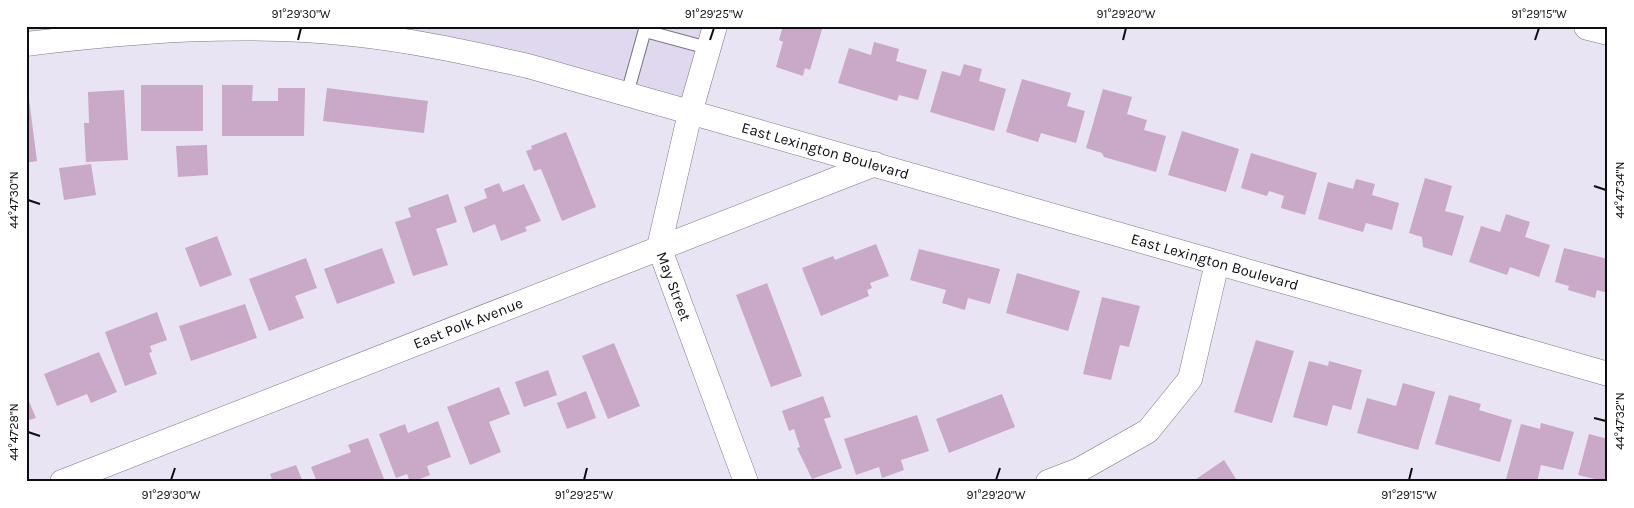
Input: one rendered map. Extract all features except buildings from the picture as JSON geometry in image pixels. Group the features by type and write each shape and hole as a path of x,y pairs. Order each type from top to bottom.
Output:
{"main road":[{"path":"1588,26 1608,31"}],"street":[{"name":"East Lexington Boulevard","path":"26,44 98,31 239,29 352,34 413,43 528,66 1608,374"},
{"name":"May Street","path":"711,37 690,113 659,247 746,482"},
{"name":"East Polk Avenue","path":"62,482 875,164"},
{"path":"1048,482 1079,470 1148,431 1190,379 1217,263"}],"lane":[{"path":"627,94 645,29 711,37"}],"shaded area":[{"path":"26,26 715,26 690,113 352,34 26,44"}]}
